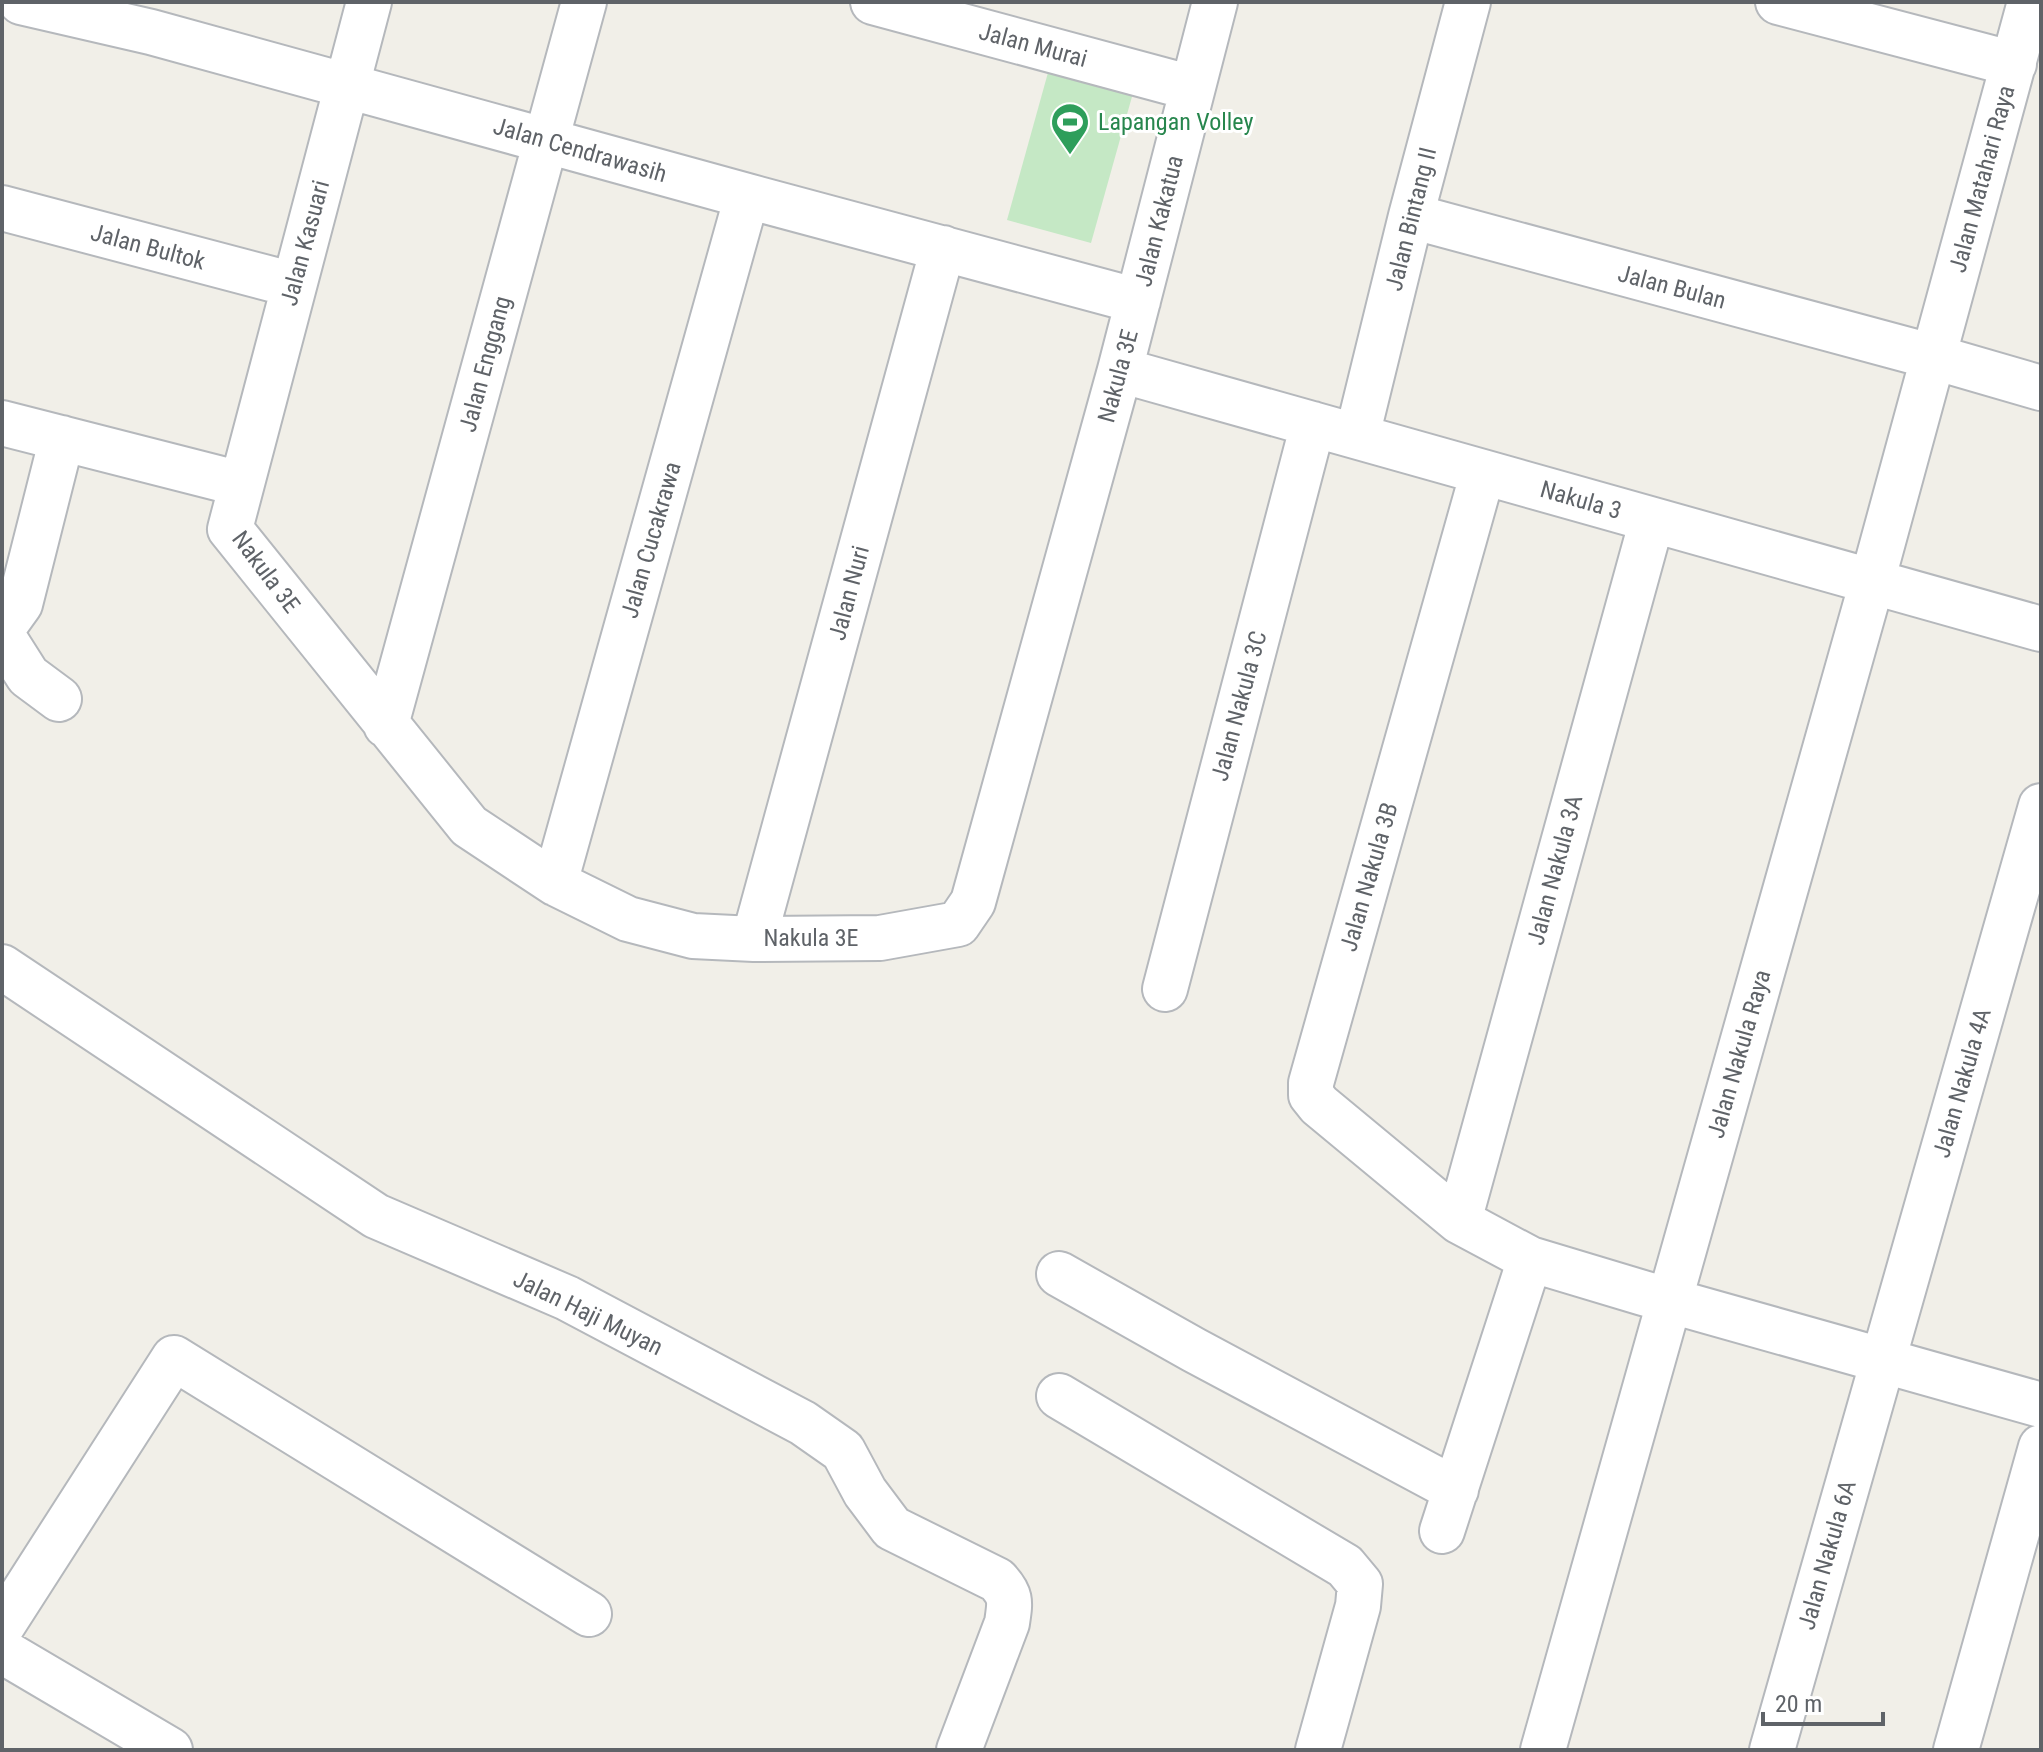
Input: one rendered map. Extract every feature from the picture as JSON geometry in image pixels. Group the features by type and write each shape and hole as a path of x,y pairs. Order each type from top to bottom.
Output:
{"street":[{"name":"Jalan Cendrawasih","path":"21,2 155,17 347,85 1138,301"},
{"name":"Jalan Kasuari","path":"241,484 369,2"},
{"name":"Jalan Enggang","path":"386,725 584,2"},
{"name":"Jalan Murai","path":"873,2 1192,88"},
{"name":"Jalan Kakatua","path":"1138,301 1215,2"},
{"name":"Jalan Bintang II","path":"1357,436 1468,2"},
{"path":"1778,2 2014,64"},
{"name":"Jalan Matahari Raya","path":"1934,357 2030,2"},
{"name":"Jalan Cucakrawa","path":"555,883 747,196"},
{"name":"Jalan Bultok","path":"2,208 294,285"},
{"name":"Jalan Bulan","path":"1411,216 2041,388"},
{"name":"Jalan Nuri","path":"754,939 943,248"},
{"name":"Nakula 3E","path":"241,484 230,529 469,826 555,883 628,919 693,936 880,938 958,924 973,902 1138,301"},
{"name":"Jalan Nakula Raya","path":"1543,1750 1934,357"},
{"name":"Nakula 3","path":"1120,370 2041,629"},
{"path":"2,423 241,484"},
{"name":"Jalan Nakula 3C","path":"1165,989 1313,424"},
{"path":"2,629 20,604 62,438"},
{"name":"Jalan Nakula 3B","path":"1483,472 1311,1083 1311,1095 1319,1105 1459,1221 1530,1259 2041,1405"},
{"name":"Jalan Nakula 3A","path":"1459,1221 1652,520"},
{"path":"2,635 28,676 59,699"},
{"name":"Jalan Nakula 4A","path":"1883,1361 2041,806"},
{"name":"Jalan Haji Muyan","path":"2,967 376,1216 567,1298 803,1423 843,1451 865,1492 892,1528 997,1580 1008,1592 1007,1623 959,1750"},
{"path":"1442,1531 1530,1259"},
{"path":"1059,1274 1456,1490"},
{"path":"2,1626 174,1358 589,1614"},
{"name":"Jalan Nakula 6A","path":"1772,1750 1883,1361"},
{"path":"1059,1396 1345,1566 1360,1584 1358,1606 1318,1750"},
{"path":"1956,1750 2041,1447"},
{"path":"2,1651 170,1750"}],"green space":[{"name":"Lapangan Volley","path":"1049,69 1133,93 1091,243 1007,220"}],"place":[{"name":"Lapangan Volley","path":"1070,156"}]}
